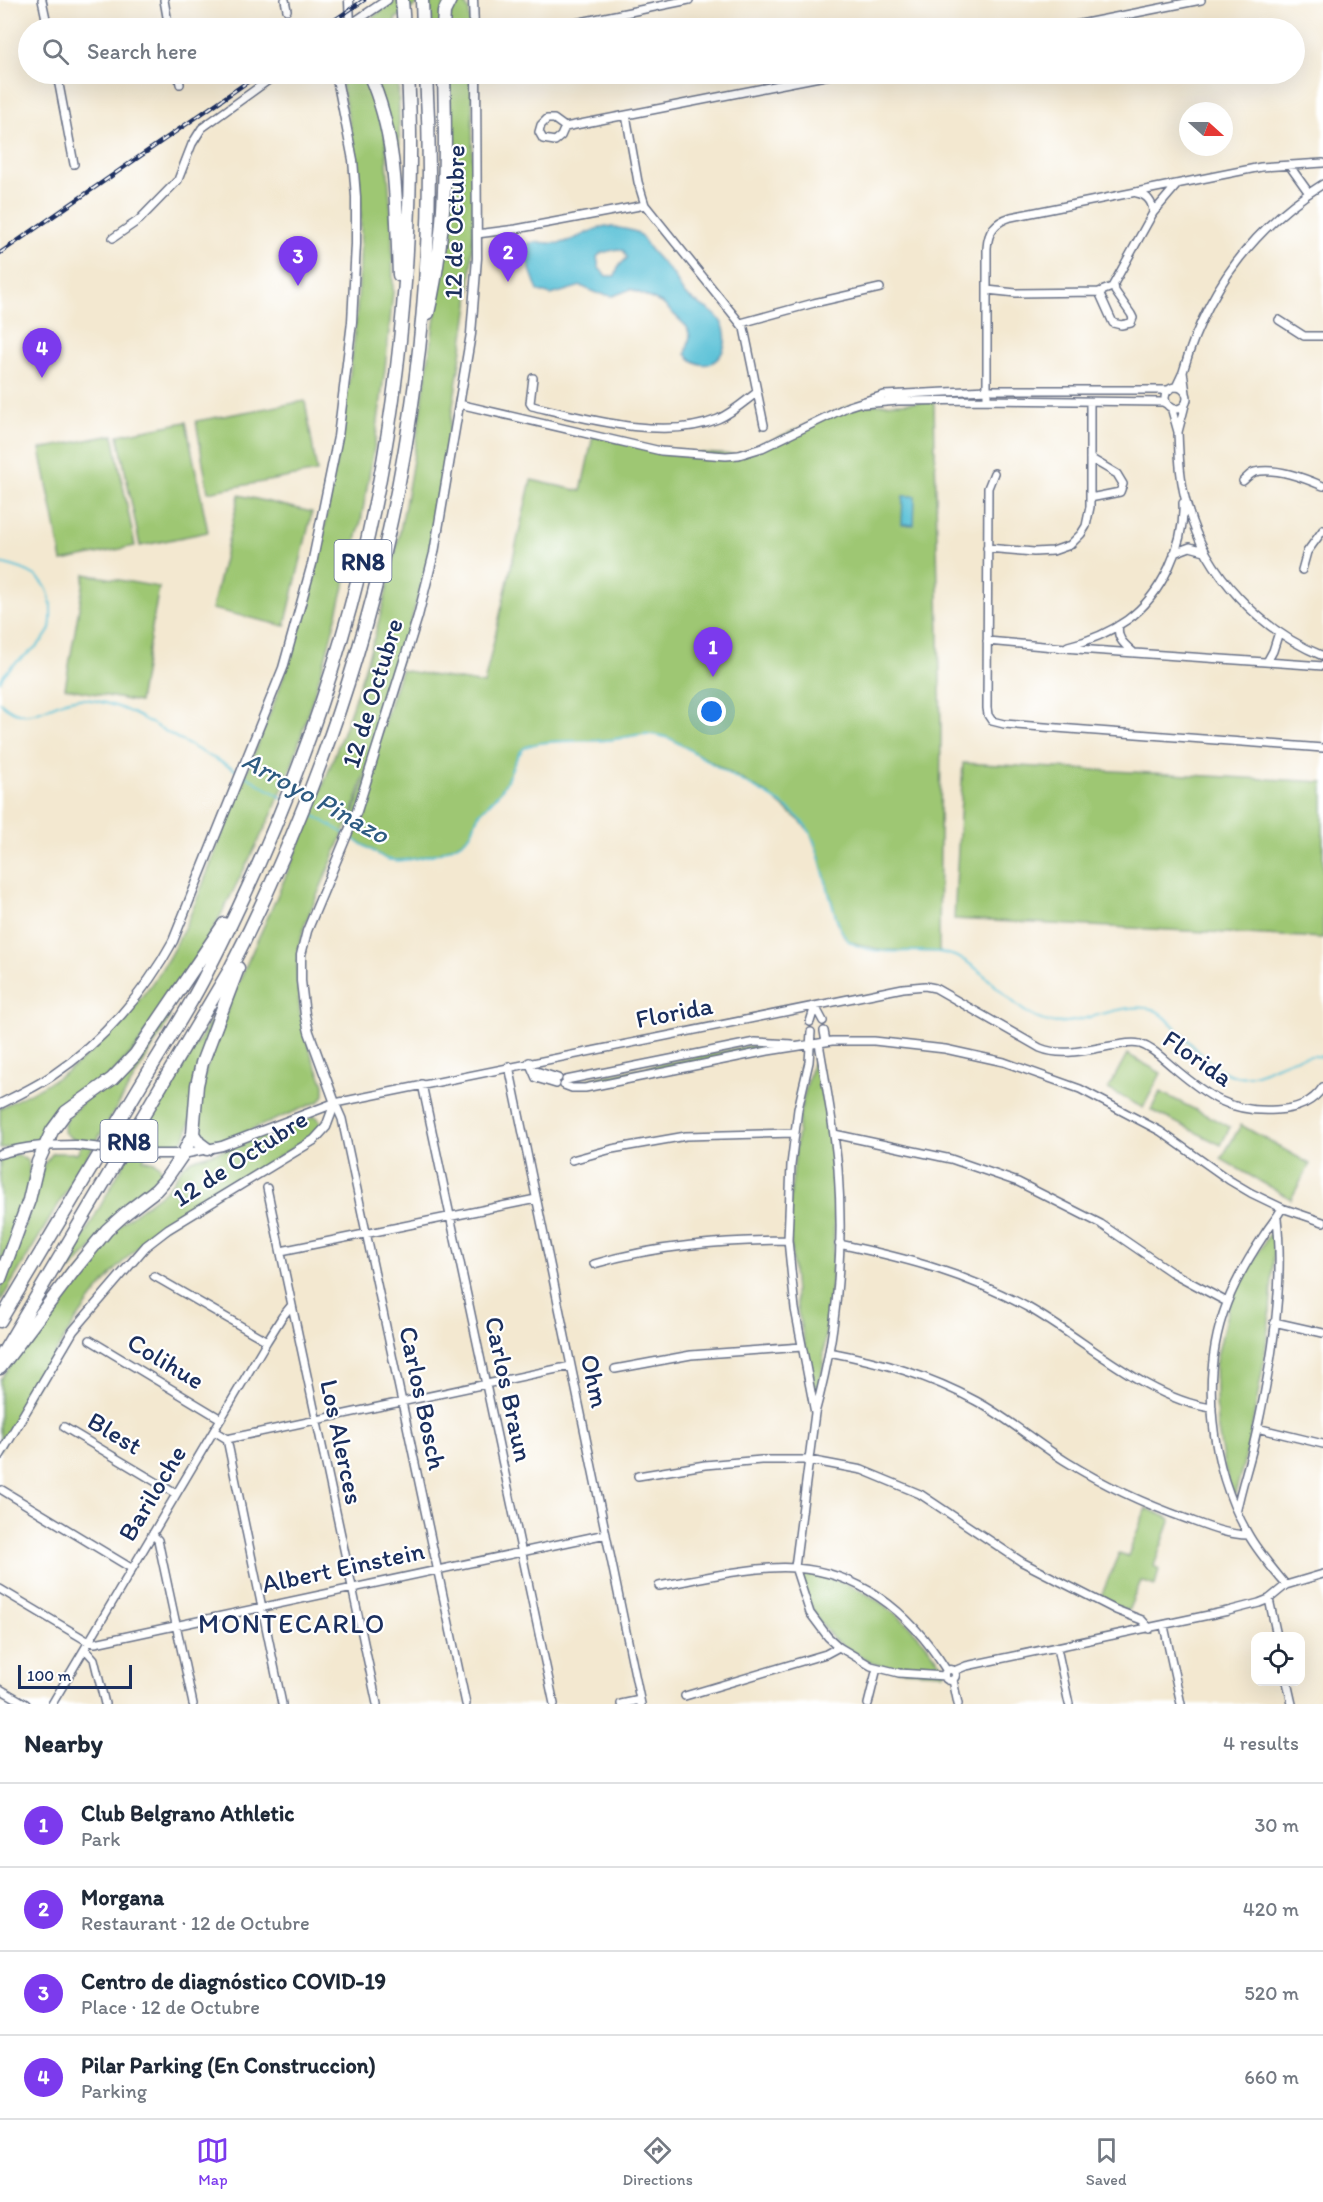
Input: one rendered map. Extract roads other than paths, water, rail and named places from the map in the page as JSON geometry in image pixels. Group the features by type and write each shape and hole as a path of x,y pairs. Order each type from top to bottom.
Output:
{"highway":[{"path":"402,0 404,18"},
{"path":"444,18 450,0"},
{"path":"422,1 423,18"},
{"path":"373,84 383,111 392,148 397,212 401,334"},
{"name":"RN8","path":"0,1321 189,1004 247,891 295,779 333,671 363,561 386,448 401,334 410,187 408,84"},
{"name":"RN8","path":"0,1358 212,1001 254,922 312,788 349,683 380,575 402,465 418,355 428,204 429,142 426,84"},
{"path":"418,355 436,281 444,214 444,84"},
{"path":"0,1279 29,1200 38,1162 45,1145 66,1112 112,1079 135,1055 247,891"},
{"path":"0,1368 107,1230 156,1190 183,1154 193,1134 197,1085 202,1063 254,922"},
{"path":"193,1134 207,1149"}],"street":[{"path":"42,0 46,18"},
{"path":"164,0 167,18"},
{"path":"285,0 287,10"},
{"path":"349,0 350,18"},
{"path":"362,18 387,0"},
{"path":"473,0 474,18"},
{"path":"595,18 666,2 689,0"},
{"path":"1110,18 1201,0"},
{"path":"59,84 74,164"},
{"path":"113,238 139,220 178,180 192,144 202,129 263,84"},
{"path":"0,1104 53,1076 80,1055 107,1029 149,981 173,941 283,668 304,597 324,513 344,394 352,322 356,197 353,160 338,84"},
{"name":"12 de Octubre","path":"0,1455 73,1331 136,1257 168,1229 314,1140 326,1127 335,1102 309,1032 303,997 302,955 307,931 357,811 434,553 471,334 477,234 476,84"},
{"path":"565,127 784,84"},
{"path":"626,115 638,182 645,205 741,323 747,336 756,393 764,425"},
{"path":"987,400 987,241 991,230 998,222 1011,217 1261,167 1323,163"},
{"path":"1289,165 1309,192"},
{"path":"987,290 1016,293 1099,292 1114,285 1153,213 1170,191 1179,184"},
{"path":"1178,432 1166,396 1183,372 1204,315 1240,255 1274,220 1309,192 1323,184"},
{"path":"1135,193 1143,194 1148,198 1153,213"},
{"path":"477,234 645,205"},
{"path":"1099,292 1113,323 1121,325 1131,323 1131,314 1115,291 1114,285"},
{"path":"741,323 880,288"},
{"path":"1279,320 1304,336 1323,336"},
{"path":"1183,372 1187,399 1178,432 1179,466 1192,524 1205,551 1238,596 1279,632 1323,656"},
{"path":"533,378 530,403 532,406 638,427 672,428 706,423 720,418 756,393"},
{"path":"459,404 661,451 719,456 739,455 762,448 849,406 873,397 896,393 1182,389 1186,393"},
{"path":"849,406 891,401 987,400 1163,402 1177,409 1185,405"},
{"path":"987,548 1034,552 1062,549 1076,540 1086,526 1090,498 1090,402"},
{"path":"1090,458 1118,474 1123,484 1122,489 1115,494 1090,498"},
{"path":"1244,481 1255,472 1272,472 1298,477 1323,486"},
{"path":"994,473 987,488 989,719 995,722 1323,748"},
{"path":"1063,647 1102,634 1119,625 1138,611 1149,597 1166,572 1174,553 1182,524 1183,491"},
{"path":"1302,570 1307,552 1323,530"},
{"path":"1174,553 1190,547 1205,551"},
{"path":"1119,625 1119,637 1133,652"},
{"path":"1267,662 1279,632"},
{"path":"987,641 1323,666"},
{"name":"Florida","path":"0,1154 45,1145 76,1145 152,1154 183,1154 222,1146 335,1102 903,988 925,986 945,993 1040,1048 1051,1052 1064,1053 1129,1043 1142,1044 1212,1098 1240,1108 1259,1111 1294,1108 1310,1101 1323,1087"},
{"path":"815,1006 823,1021"},
{"path":"810,1022 815,1006"},
{"path":"815,1413 791,1279 788,1240 789,1184 794,1133 816,1043 824,1031"},
{"path":"811,1032 816,1043 834,1134 838,1180 839,1244 829,1352 815,1413 795,1568 810,1613 828,1637 859,1660 877,1668 899,1673 949,1673 966,1666 1228,1611 1269,1599 1286,1586 1323,1574"},
{"path":"561,1082 755,1042 874,1041 945,1049 1004,1062 1061,1081 1102,1099 1179,1144 1229,1180 1282,1208 1323,1222"},
{"path":"529,1062 536,1078 561,1082 578,1088 816,1043"},
{"name":"Ohm","path":"509,1066 641,1702"},
{"path":"576,1079 578,1088"},
{"name":"Carlos Braun","path":"422,1084 554,1704"},
{"name":"Carlos Bosch","path":"335,1102 342,1119 466,1704"},
{"path":"572,1160 612,1149 686,1136 794,1133"},
{"path":"834,1134 951,1159 1018,1182 1101,1224 1172,1272 1227,1302"},
{"name":"Los Alerces","path":"267,1188 377,1704"},
{"path":"281,1251 536,1199"},
{"path":"1282,1208 1258,1245 1227,1302 1219,1327 1212,1364 1212,1407 1223,1472 1236,1510 1248,1535 1286,1586"},
{"path":"1236,1510 1257,1428 1274,1322 1278,1262 1277,1219"},
{"path":"594,1264 638,1253 688,1245 788,1240"},
{"path":"839,1244 915,1260 973,1280 1038,1314 1103,1357 1155,1387 1190,1403 1212,1407"},
{"path":"154,1276 267,1341"},
{"name":"Bariloche","path":"52,1704 267,1341 291,1306"},
{"path":"1274,1322 1323,1333"},
{"name":"Colihue","path":"90,1340 221,1419"},
{"path":"615,1369 691,1354 802,1347"},
{"path":"829,1352 885,1364 931,1379 979,1402 1067,1462 1128,1495 1206,1526 1238,1535 1248,1535"},
{"path":"214,1431 227,1439 571,1366"},
{"name":"Blest","path":"64,1427 176,1494"},
{"path":"1257,1428 1323,1444"},
{"path":"227,1439 282,1704"},
{"path":"638,1476 737,1461 809,1460 862,1470 920,1494 1022,1562 1098,1601 1142,1620 1150,1629"},
{"path":"2,1490 131,1568"},
{"path":"152,1534 158,1540 193,1704"},
{"name":"Albert Einstein","path":"87,1646 175,1624 606,1534"},
{"path":"659,1586 723,1574 795,1568 843,1579 868,1590 909,1619 949,1673 956,1676 952,1680 958,1704"},
{"path":"0,1589 87,1646 94,1659 105,1704"},
{"path":"1269,1599 1276,1632"},
{"path":"1164,1626 1181,1704"},
{"path":"685,1695 826,1654 839,1647"},
{"path":"1057,1648 1069,1704"},
{"path":"868,1704 877,1668"},
{"path":"1288,1686 1292,1704"},
{"path":"0,1689 26,1704"},
{"path":"621,1704 641,1702"}],"water":[{"path":"600,227 622,228 638,233 674,276 683,292 721,321 724,328 724,347 716,360 709,364 694,361 686,354 690,336 687,327 663,304 631,289 613,296 596,293 581,286 551,295 538,291 527,261 519,258 518,254 522,248 537,242 567,242","holes":["618,249 624,251 627,258 618,267 615,276 606,276 599,268 597,257 601,253"]},
{"path":"903,496 915,496 914,525 902,524"}],"waterway":[{"name":"Arroyo Pinazo","path":"0,563 28,571 42,581 50,597 51,608 49,631 38,645 11,667 0,681"},
{"name":"Arroyo Pinazo","path":"0,702 11,711 32,714 73,699 99,701 136,715 239,772"},
{"name":"Arroyo Pinazo","path":"350,837 386,859 406,860 444,851 465,840 471,833 478,815 504,786 523,749 539,743 608,740 645,734 662,736 768,795 804,823 815,843 838,923 850,942 862,948 888,951 931,951 957,957 980,972 1025,1011 1049,1022 1074,1021 1127,1008 1140,1007 1155,1010 1161,1013 1219,1069 1236,1076 1256,1074 1299,1058 1323,1057"},
{"name":"Arroyo Pinazo","path":"244,775 283,798"},
{"name":"Arroyo Pinazo","path":"306,811 345,834"}],"railway":[{"path":"338,18 364,0"},
{"path":"0,253 245,84"}],"place":[{"name":"Morgana","path":"508,282"},
{"name":"Centro de diagnóstico COVID-19","path":"298,286"},
{"name":"Pilar Parking (En Construccion)","path":"42,378"},
{"name":"Club Belgrano Athletic","path":"713,677"}],"district":[{"name":"MONTECARLO","path":"292,1623"}]}
